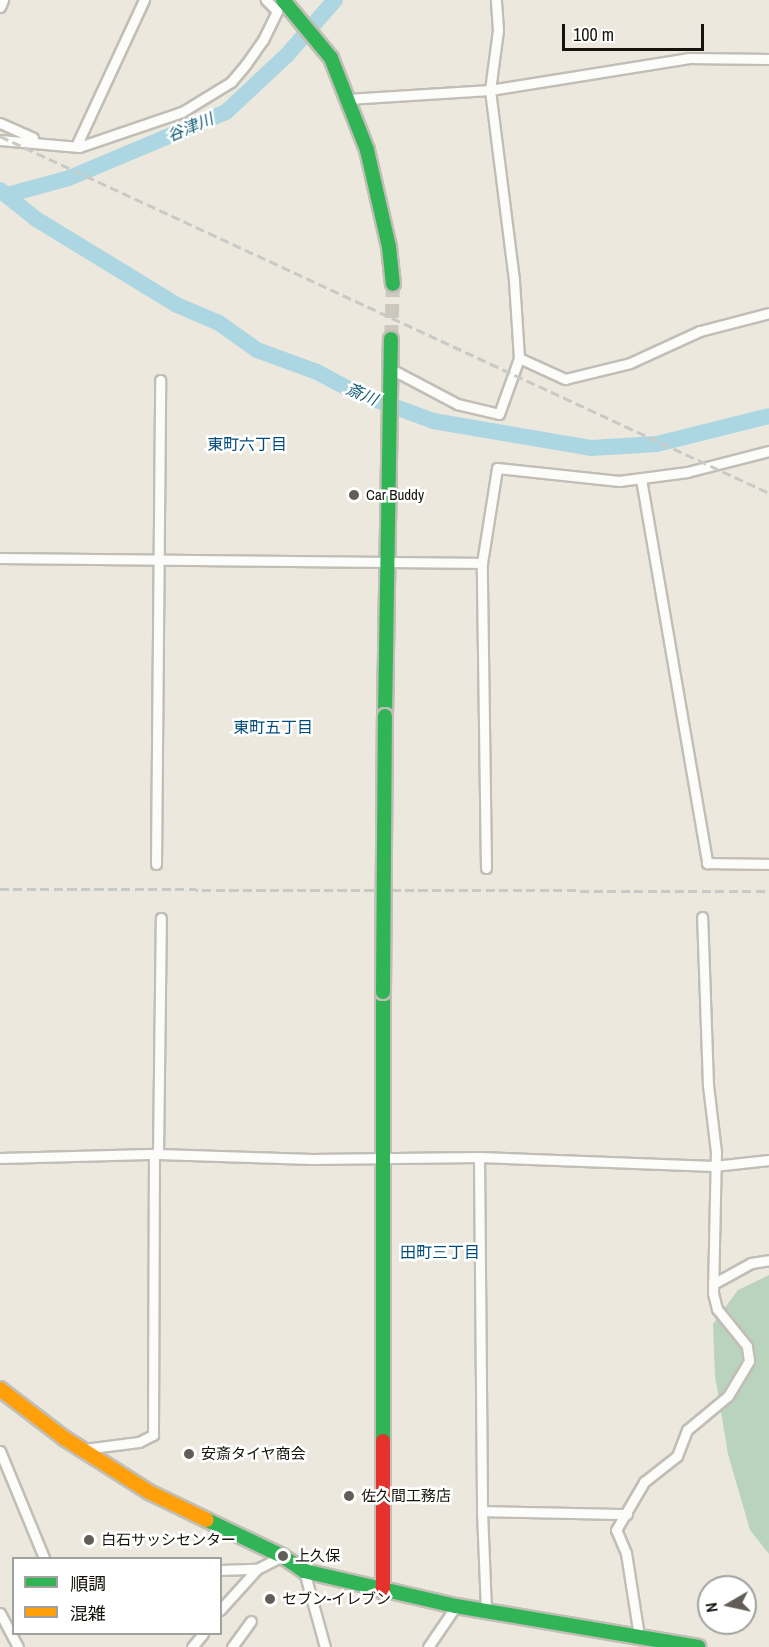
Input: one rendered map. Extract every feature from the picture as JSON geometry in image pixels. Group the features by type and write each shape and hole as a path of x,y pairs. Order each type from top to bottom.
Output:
{"street":[{"path":"0,7 3,0"},
{"path":"78,145 144,0"},
{"path":"0,140 78,145 183,112 231,82 263,40 277,11 266,0"},
{"path":"283,0 295,11 331,58 367,150 389,247 393,284"},
{"path":"391,373 457,404 500,414 519,358 514,280 490,90 498,30 496,0"},
{"path":"347,99 490,90 689,58 769,59"},
{"path":"0,123 25,137 78,145"},
{"path":"519,358 565,379 630,363 700,331 769,313"},
{"path":"383,1592 385,1157 383,992 391,339"},
{"path":"156,864 156,559 160,380"},
{"path":"486,868 482,563 497,468 620,481 687,472 769,451"},
{"path":"641,479 707,863 769,864"},
{"path":"0,558 482,563"},
{"path":"639,1636 626,1553 616,1530 644,1482 677,1456 687,1430 728,1396 746,1371 747,1346 717,1309 713,1284 714,1166 702,917"},
{"path":"84,1449 139,1442 153,1434 161,918"},
{"path":"0,1158 156,1155 479,1157 714,1166 769,1160"},
{"path":"479,1157 482,1511 486,1612"},
{"path":"713,1284 751,1263 769,1260"},
{"path":"0,1389 148,1492 282,1556 304,1571 383,1592 486,1612 639,1636 654,1643 699,1647"},
{"path":"0,1450 44,1557"},
{"path":"482,1511 627,1514"},
{"path":"222,1608 257,1569 282,1556"},
{"path":"222,1570 257,1569"},
{"path":"304,1571 325,1647"},
{"path":"428,1647 456,1606"},
{"path":"0,1612 18,1647"},
{"path":"232,1647 251,1621"},
{"path":"192,1647 201,1635"}],"green space":[{"path":"769,1275 769,1554 750,1530 728,1454 715,1376 713,1324 738,1290"}],"waterway":[{"name":"谷津川","path":"7,195 69,178 226,112 287,55 335,0"},
{"name":"斎川","path":"0,190 36,219 177,305 219,323 257,350 317,372 352,391 433,421 591,448 657,444 769,416"}],"tunnel":[{"path":"391,339 393,284"}],"railway":[{"path":"0,136 769,493"},
{"path":"0,889 769,891"}],"traffic: fast":[{"path":"283,0 331,58 367,150 389,247 393,284"},
{"path":"385,716 391,339"},
{"path":"383,992 385,716"},
{"path":"383,992 383,1441"},
{"path":"207,1520 282,1556 304,1571 456,1606 699,1647"}],"traffic: slow":[{"path":"0,1389 64,1438 149,1492 207,1520"}],"traffic: jam":[{"path":"383,1441 383,1592"}],"place":[{"name":"Car Buddy","path":"354,495"},
{"name":"安斎タイヤ商会","path":"189,1454"},
{"name":"佐久間工務店","path":"349,1496"},
{"name":"白石サッシセンター","path":"89,1540"},
{"name":"上久保","path":"283,1556"},
{"name":"セブン-イレブン","path":"270,1599"}],"district":[{"name":"東町六丁目","path":"247,444"},
{"name":"東町五丁目","path":"273,727"},
{"name":"田町三丁目","path":"440,1252"}]}
